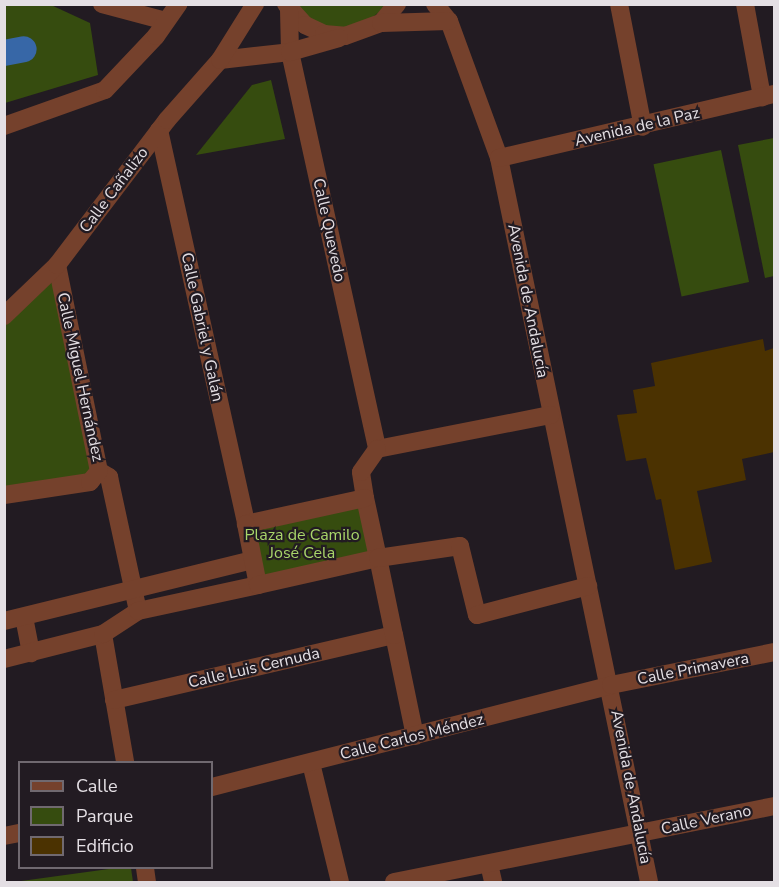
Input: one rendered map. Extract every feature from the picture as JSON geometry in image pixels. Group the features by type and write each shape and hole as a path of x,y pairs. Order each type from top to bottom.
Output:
{"street":[{"path":"102,4 166,21"},
{"path":"4,126 105,90 166,21 178,4"},
{"name":"Calle Cañalizo","path":"4,316 57,265 159,130 220,60 255,4"},
{"path":"381,23 397,4"},
{"name":"Avenida de Andalucía","path":"435,4 449,21 499,158 550,415 611,685 649,882"},
{"path":"619,4 643,127"},
{"path":"745,4 768,96"},
{"path":"288,7 305,25 324,34 345,36"},
{"name":"Calle Quevedo","path":"288,7 290,52 377,449"},
{"path":"220,60 290,52 381,23 449,21"},
{"name":"Avenida de la Paz","path":"499,158 643,127 768,96"},
{"name":"Calle Gabriel y Galán","path":"159,130 246,524"},
{"name":"Calle Miguel Hernández","path":"57,265 99,471 109,477 135,588 138,611"},
{"path":"415,736 361,472 377,449 550,415"},
{"path":"4,495 90,482 99,471"},
{"path":"258,585 246,524 365,498"},
{"path":"4,659 103,634 138,611 378,558 460,546 477,615 588,586"},
{"path":"4,621 253,560"},
{"path":"24,616 31,653"},
{"path":"103,634 125,761"},
{"name":"Calle Luis Cernuda","path":"114,700 394,635"},
{"name":"Calle Primavera","path":"611,685 774,652"},
{"name":"Calle Carlos Méndez","path":"213,788 611,685"},
{"path":"311,763 340,882"},
{"name":"Calle Verano","path":"394,882 774,806"},
{"path":"489,864 493,882"}],"green space":[{"path":"5,4 51,5 90,23 98,75 5,103"},
{"path":"295,5 387,5 366,23 347,28 327,27 309,18"},
{"path":"271,80 285,139 196,155 252,85"},
{"path":"774,138 774,276 765,278 738,145"},
{"path":"721,150 749,282 682,296 654,164"},
{"path":"57,265 99,471 5,495 5,316"},
{"name":"Plaza de Camilo José Cela","path":"365,498 378,558 258,583 246,523"},
{"path":"109,869 131,869 133,882 14,882"}],"building":[{"path":"763,339 765,351 774,348 774,452 742,459 746,480 697,491 712,562 675,570 661,499 656,500 646,458 626,461 617,415 637,413 633,390 655,386 651,363"}],"waterway":[{"path":"4,53 24,49"}]}
